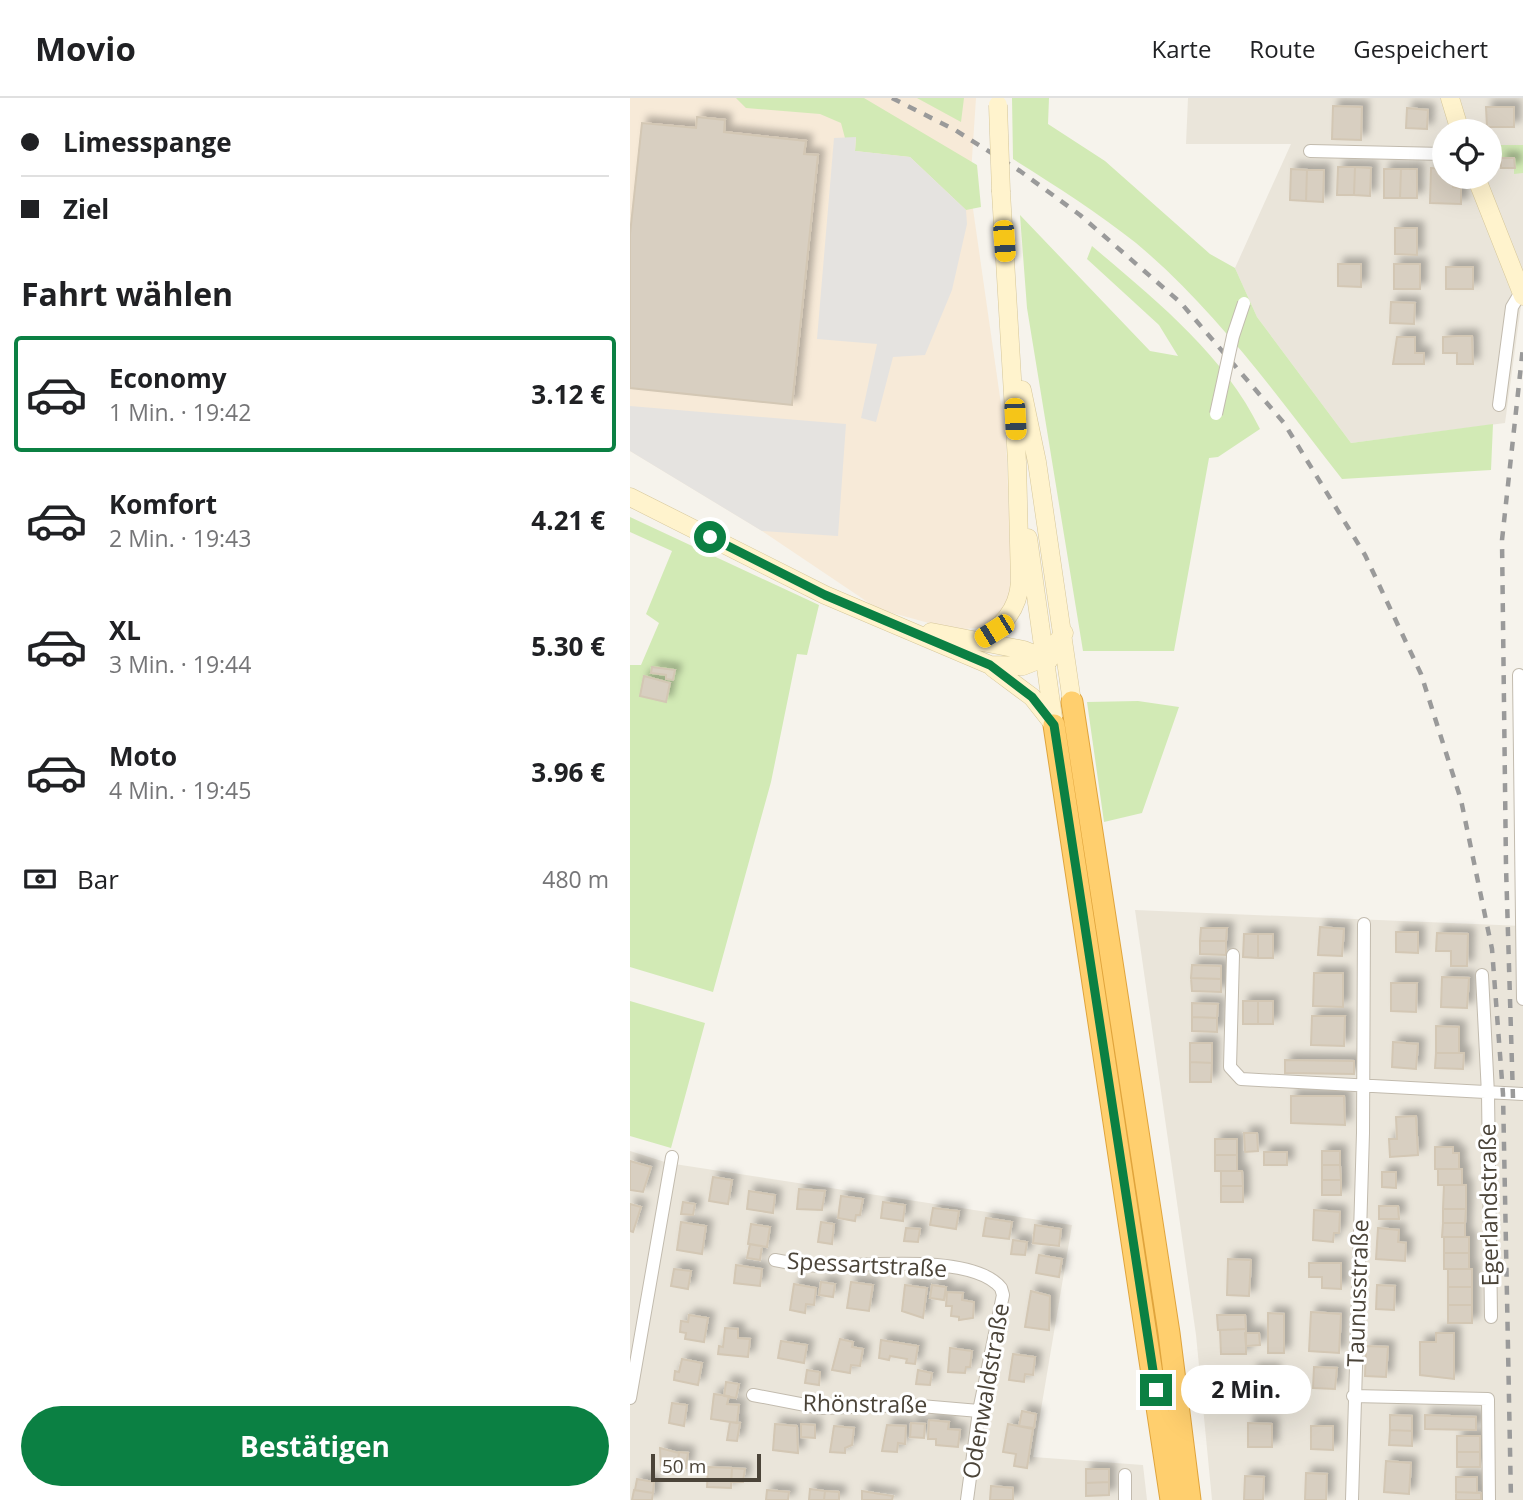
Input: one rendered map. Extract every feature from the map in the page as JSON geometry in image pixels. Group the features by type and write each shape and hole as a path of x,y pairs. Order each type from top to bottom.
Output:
{"highway":[{"path":"1072,702 1169,1333 1191,1500"},
{"path":"1054,725 1171,1500"}],"main road":[{"path":"1450,98 1456,119"},
{"path":"976,642 1007,617 1019,598 1017,462 998,102"},
{"path":"1481,189 1522,294"},
{"path":"1009,328 1037,462 1072,702"},
{"path":"1017,462 1054,725"},
{"path":"634,496 825,595 990,665 1025,690 1054,725"},
{"path":"897,624 1046,657 1063,676 1072,702"},
{"path":"990,665 1023,666 1046,657 1063,633"}],"street":[{"path":"1310,151 1432,154"},
{"path":"1499,405 1512,307 1522,294"},
{"path":"1216,414 1233,336 1244,303"},
{"path":"1519,675 1523,999"},
{"name":"Taunusstraße","path":"1352,1500 1353,1396 1359,1302 1364,924"},
{"path":"1233,955 1230,1067 1241,1079 1523,1094"},
{"path":"1482,975 1488,1094"},
{"name":"Egerlandstraße","path":"1488,1094 1490,1317"},
{"path":"630,1398 672,1157"},
{"name":"Spessartstraße","path":"775,1260 823,1266 879,1262 914,1263 962,1270 987,1276 998,1283"},
{"name":"Odenwaldstraße","path":"967,1500 979,1411 1003,1295 998,1283"},
{"name":"Rhönstraße","path":"753,1395 821,1408 920,1405 979,1411"},
{"path":"1353,1396 1488,1399 1489,1500"},
{"path":"1125,1475 1125,1500"}],"shaded area":[{"path":"630,98 976,98 970,188 1006,439 1012,592 1004,614 986,627 954,630 878,609 762,531 630,451"},
{"path":"1188,98 1523,98 1523,291 1505,423 1351,443 1257,317 1235,268 1291,144 1186,144"},
{"path":"856,137 855,151 910,157 966,210 967,224 952,290 925,355 893,357 876,422 861,418 877,344 817,339 834,138"},
{"path":"630,406 846,424 838,536 762,531 630,451"},
{"path":"1135,910 1523,926 1523,1500 1212,1500 1196,1335"},
{"path":"630,1151 668,1163 1072,1225 1033,1457 1143,1465 1147,1500 630,1500"}],"green space":[{"path":"736,98 864,98 977,165 981,207 966,210 910,157 855,151 856,138 845,138 841,123 820,114 746,108"},
{"path":"917,98 964,98 961,122"},
{"path":"1012,98 1049,98 1048,124 1105,161 1210,254 1235,268 1257,317 1351,443 1493,424 1491,470 1342,479 1245,355 1165,269 1106,221 1013,159"},
{"path":"1502,145 1523,145 1523,173 1514,174 1514,158 1502,158"},
{"path":"1020,215 1150,351 1178,356 1159,325 1087,259 1092,246 1163,308 1186,329 1227,376 1260,429 1218,457 1209,458 1174,651 1083,651 1027,308"},
{"path":"630,517 819,605 807,655 797,654 771,782 713,992 630,967 630,665 641,665 659,623 646,614 672,551 630,532"},
{"path":"1138,701 1179,707 1142,813 1104,822 1087,702"},
{"path":"630,1001 705,1023 671,1148 630,1136"}],"building":[{"path":"1333,106 1362,107 1361,140 1332,139"},
{"path":"1486,107 1514,107 1514,127 1502,127 1502,119 1487,119"},
{"path":"1407,108 1428,110 1427,129 1406,128"},
{"path":"697,117 725,120 724,132 806,141 804,154 818,155 792,405 630,388 630,234 642,123 696,128"},
{"path":"1502,158 1514,158 1515,168 1502,168"},
{"path":"1338,167 1355,167 1354,195 1337,195"},
{"path":"1355,167 1371,168 1370,196 1354,195"},
{"path":"1431,168 1432,189 1461,189 1461,204 1430,203"},
{"path":"1291,169 1307,170 1306,201 1290,200"},
{"path":"1384,169 1401,169 1400,198 1384,198"},
{"path":"1401,169 1417,169 1417,198 1400,198"},
{"path":"1307,170 1324,170 1323,202 1306,201"},
{"path":"1395,228 1417,228 1417,255 1395,254"},
{"path":"1338,264 1361,264 1361,287 1338,286"},
{"path":"1394,264 1420,264 1420,289 1394,289"},
{"path":"1446,267 1473,267 1473,289 1446,289"},
{"path":"1391,302 1415,303 1414,324 1390,323"},
{"path":"1472,336 1473,364 1457,364 1457,353 1443,353 1443,337"},
{"path":"1397,337 1415,337 1415,353 1424,353 1424,364 1393,364"},
{"path":"652,667 675,670 673,680 666,679 666,675 651,673"},
{"path":"644,676 670,683 666,702 640,696"},
{"path":"1320,927 1344,929 1342,956 1318,955"},
{"path":"1201,928 1227,928 1226,941 1200,941"},
{"path":"1396,932 1418,932 1418,953 1396,952"},
{"path":"1437,933 1468,934 1467,966 1451,966 1451,951 1436,951"},
{"path":"1244,934 1258,934 1258,958 1243,957"},
{"path":"1258,934 1273,934 1273,958 1258,958"},
{"path":"1200,941 1226,941 1226,955 1200,954"},
{"path":"1192,965 1221,966 1221,979 1191,978"},
{"path":"1314,973 1343,973 1343,1007 1313,1006"},
{"path":"1442,977 1469,978 1467,1008 1441,1007"},
{"path":"1191,978 1221,979 1221,992 1192,991"},
{"path":"1391,983 1417,983 1416,1012 1391,1011"},
{"path":"1243,1001 1258,1001 1258,1024 1243,1024"},
{"path":"1258,1001 1273,1001 1273,1024 1258,1024"},
{"path":"1192,1003 1218,1004 1217,1018 1192,1017"},
{"path":"1312,1016 1345,1016 1344,1046 1311,1045"},
{"path":"1192,1017 1217,1018 1217,1032 1192,1031"},
{"path":"1436,1026 1459,1027 1459,1053 1436,1053"},
{"path":"1393,1042 1418,1044 1416,1069 1392,1067"},
{"path":"1190,1043 1212,1043 1212,1063 1190,1062"},
{"path":"1436,1053 1464,1053 1463,1069 1435,1068"},
{"path":"1285,1060 1354,1061 1354,1074 1285,1073"},
{"path":"1190,1062 1212,1063 1211,1082 1190,1082"},
{"path":"1291,1096 1344,1096 1345,1125 1291,1123"},
{"path":"1416,1116 1418,1155 1390,1157 1389,1139 1397,1139 1396,1117"},
{"path":"1244,1133 1257,1133 1258,1151 1245,1152"},
{"path":"1215,1139 1237,1139 1237,1155 1215,1155"},
{"path":"1435,1147 1453,1147 1453,1153 1459,1153 1459,1169 1435,1169"},
{"path":"1322,1151 1340,1151 1340,1165 1322,1165"},
{"path":"1264,1152 1287,1152 1287,1165 1264,1165"},
{"path":"1215,1155 1237,1155 1237,1171 1215,1171"},
{"path":"630,1161 651,1167 643,1192 630,1190"},
{"path":"1322,1165 1340,1165 1341,1180 1322,1180"},
{"path":"1438,1169 1462,1169 1462,1185 1438,1185"},
{"path":"1221,1171 1242,1171 1243,1186 1221,1186"},
{"path":"1382,1172 1396,1172 1396,1188 1382,1187"},
{"path":"713,1177 732,1180 728,1204 709,1201"},
{"path":"1322,1180 1341,1180 1341,1195 1322,1195"},
{"path":"1444,1185 1466,1185 1466,1209 1443,1209"},
{"path":"1221,1186 1243,1186 1243,1202 1221,1202"},
{"path":"799,1189 825,1191 822,1210 797,1209"},
{"path":"749,1191 775,1195 773,1213 747,1209"},
{"path":"841,1196 863,1199 860,1215 856,1215 855,1221 838,1218"},
{"path":"683,1202 695,1204 693,1215 681,1214"},
{"path":"883,1202 905,1205 903,1221 881,1218"},
{"path":"630,1204 641,1207 633,1232 630,1231"},
{"path":"1379,1206 1398,1206 1399,1219 1379,1219"},
{"path":"933,1208 959,1211 956,1229 930,1225"},
{"path":"1443,1209 1466,1209 1465,1223 1443,1223"},
{"path":"1314,1210 1340,1212 1339,1233 1334,1233 1333,1242 1313,1240"},
{"path":"986,1218 1012,1222 1009,1239 983,1236"},
{"path":"681,1222 706,1226 702,1254 677,1250"},
{"path":"821,1222 834,1224 832,1244 818,1242"},
{"path":"1443,1223 1465,1223 1465,1237 1442,1237"},
{"path":"751,1224 770,1227 767,1247 748,1244"},
{"path":"1035,1225 1061,1229 1059,1246 1033,1243"},
{"path":"906,1228 920,1229 918,1242 904,1241"},
{"path":"1378,1228 1399,1230 1398,1242 1406,1243 1405,1261 1376,1259"},
{"path":"1444,1237 1469,1237 1469,1253 1444,1253"},
{"path":"1013,1240 1027,1242 1025,1255 1011,1254"},
{"path":"750,1244 762,1246 760,1260 747,1258"},
{"path":"1444,1253 1469,1253 1469,1269 1444,1269"},
{"path":"1039,1255 1062,1259 1059,1277 1036,1273"},
{"path":"1228,1259 1251,1260 1249,1296 1227,1295"},
{"path":"1309,1263 1341,1263 1341,1289 1322,1288 1322,1277 1309,1277"},
{"path":"736,1265 762,1269 760,1286 734,1283"},
{"path":"674,1269 691,1271 688,1289 671,1286"},
{"path":"1448,1269 1472,1269 1472,1287 1448,1287"},
{"path":"821,1282 835,1284 833,1297 819,1295"},
{"path":"851,1282 873,1285 869,1311 847,1308"},
{"path":"794,1284 816,1288 814,1305 806,1304 805,1313 790,1310"},
{"path":"905,1285 927,1288 923,1318 902,1311"},
{"path":"932,1285 946,1287 944,1300 930,1298"},
{"path":"1377,1285 1395,1286 1394,1310 1376,1309"},
{"path":"1448,1287 1472,1287 1472,1305 1448,1305"},
{"path":"1031,1291 1050,1296 1049,1330 1025,1327"},
{"path":"947,1292 963,1293 962,1300 974,1302 973,1318 959,1320 959,1317 951,1316 952,1306 946,1306"},
{"path":"1448,1305 1472,1305 1472,1323 1448,1323"},
{"path":"1311,1312 1341,1314 1339,1353 1309,1351"},
{"path":"1268,1313 1284,1314 1284,1353 1268,1353"},
{"path":"689,1315 708,1318 704,1342 685,1339 686,1333 680,1332 681,1321 688,1322"},
{"path":"1217,1315 1245,1315 1246,1329 1218,1330"},
{"path":"725,1328 738,1329 738,1338 750,1339 748,1357 718,1354 719,1346 723,1347"},
{"path":"1246,1329 1246,1354 1221,1354 1220,1330"},
{"path":"1245,1333 1259,1333 1260,1345 1246,1346"},
{"path":"1436,1333 1454,1333 1454,1379 1420,1375 1420,1342 1436,1342"},
{"path":"840,1339 853,1342 852,1347 863,1349 860,1366 851,1365 850,1373 832,1370"},
{"path":"881,1340 918,1346 915,1364 906,1363 907,1359 890,1356 889,1360 879,1358"},
{"path":"781,1341 807,1345 804,1363 778,1358"},
{"path":"1366,1346 1388,1347 1386,1377 1365,1376"},
{"path":"950,1348 972,1351 970,1367 966,1367 965,1373 948,1372"},
{"path":"1013,1354 1035,1357 1033,1375 1025,1374 1024,1382 1009,1380"},
{"path":"682,1359 702,1363 698,1385 674,1380 675,1371 679,1372"},
{"path":"1314,1367 1337,1368 1335,1389 1313,1388"},
{"path":"807,1370 820,1372 819,1385 805,1383"},
{"path":"918,1370 932,1373 930,1385 916,1384"},
{"path":"1252,1370 1274,1370 1274,1389 1252,1389"},
{"path":"726,1382 739,1384 736,1398 724,1396"},
{"path":"714,1394 729,1396 727,1404 739,1405 737,1423 711,1419"},
{"path":"672,1403 687,1405 684,1426 669,1423"},
{"path":"1022,1411 1036,1414 1034,1428 1019,1426"},
{"path":"1390,1415 1412,1416 1412,1431 1390,1430"},
{"path":"1425,1415 1476,1417 1476,1430 1425,1429"},
{"path":"929,1420 949,1422 948,1429 960,1430 958,1447 936,1445 936,1439 928,1439"},
{"path":"730,1422 740,1423 737,1441 727,1440"},
{"path":"911,1423 925,1424 924,1438 910,1437"},
{"path":"1248,1423 1272,1424 1272,1447 1248,1447"},
{"path":"775,1424 797,1426 798,1453 773,1450"},
{"path":"801,1424 815,1425 815,1438 801,1437"},
{"path":"1008,1424 1033,1429 1027,1468 1014,1466 1016,1454 1003,1452"},
{"path":"887,1425 906,1426 905,1444 898,1443 897,1452 882,1451"},
{"path":"834,1426 854,1428 852,1445 845,1448 845,1453 830,1452"},
{"path":"1311,1426 1333,1426 1333,1450 1311,1449"},
{"path":"1390,1430 1412,1431 1412,1446 1389,1445"},
{"path":"1457,1436 1480,1436 1480,1452 1457,1452"},
{"path":"660,1448 679,1453 676,1474 661,1471"},
{"path":"679,1452 688,1453 686,1468 677,1466"},
{"path":"1457,1452 1480,1452 1480,1467 1457,1467"},
{"path":"1386,1461 1411,1463 1409,1494 1384,1492"},
{"path":"708,1467 732,1468 731,1488 707,1487"},
{"path":"732,1468 745,1469 743,1482 731,1482"},
{"path":"1086,1469 1109,1469 1109,1482 1086,1483"},
{"path":"1306,1473 1327,1474 1326,1500 1305,1500"},
{"path":"1245,1476 1264,1477 1263,1500 1244,1500"},
{"path":"1456,1477 1477,1477 1477,1493 1456,1492"},
{"path":"637,1479 654,1482 653,1493 635,1490"},
{"path":"1109,1482 1109,1495 1086,1496 1086,1483"},
{"path":"991,1486 1013,1488 1013,1500 990,1500"},
{"path":"810,1489 825,1491 824,1500 809,1500"},
{"path":"634,1490 653,1493 652,1500 632,1500"},
{"path":"767,1490 789,1492 788,1500 766,1500"},
{"path":"825,1491 839,1492 839,1500 824,1500"},
{"path":"862,1491 893,1496 892,1500 862,1500"},
{"path":"1456,1492 1481,1493 1481,1500 1456,1500"}],"railway":[{"path":"892,98 955,130 1020,171 1080,215 1181,303 1284,423 1365,555 1421,674 1461,800 1492,949 1503,1094 1511,1500"},
{"path":"1513,1098 1506,867 1502,540 1523,347"}],"route":[{"path":"710,537 825,595 990,665 1032,697 1054,725 1156,1390"}]}
